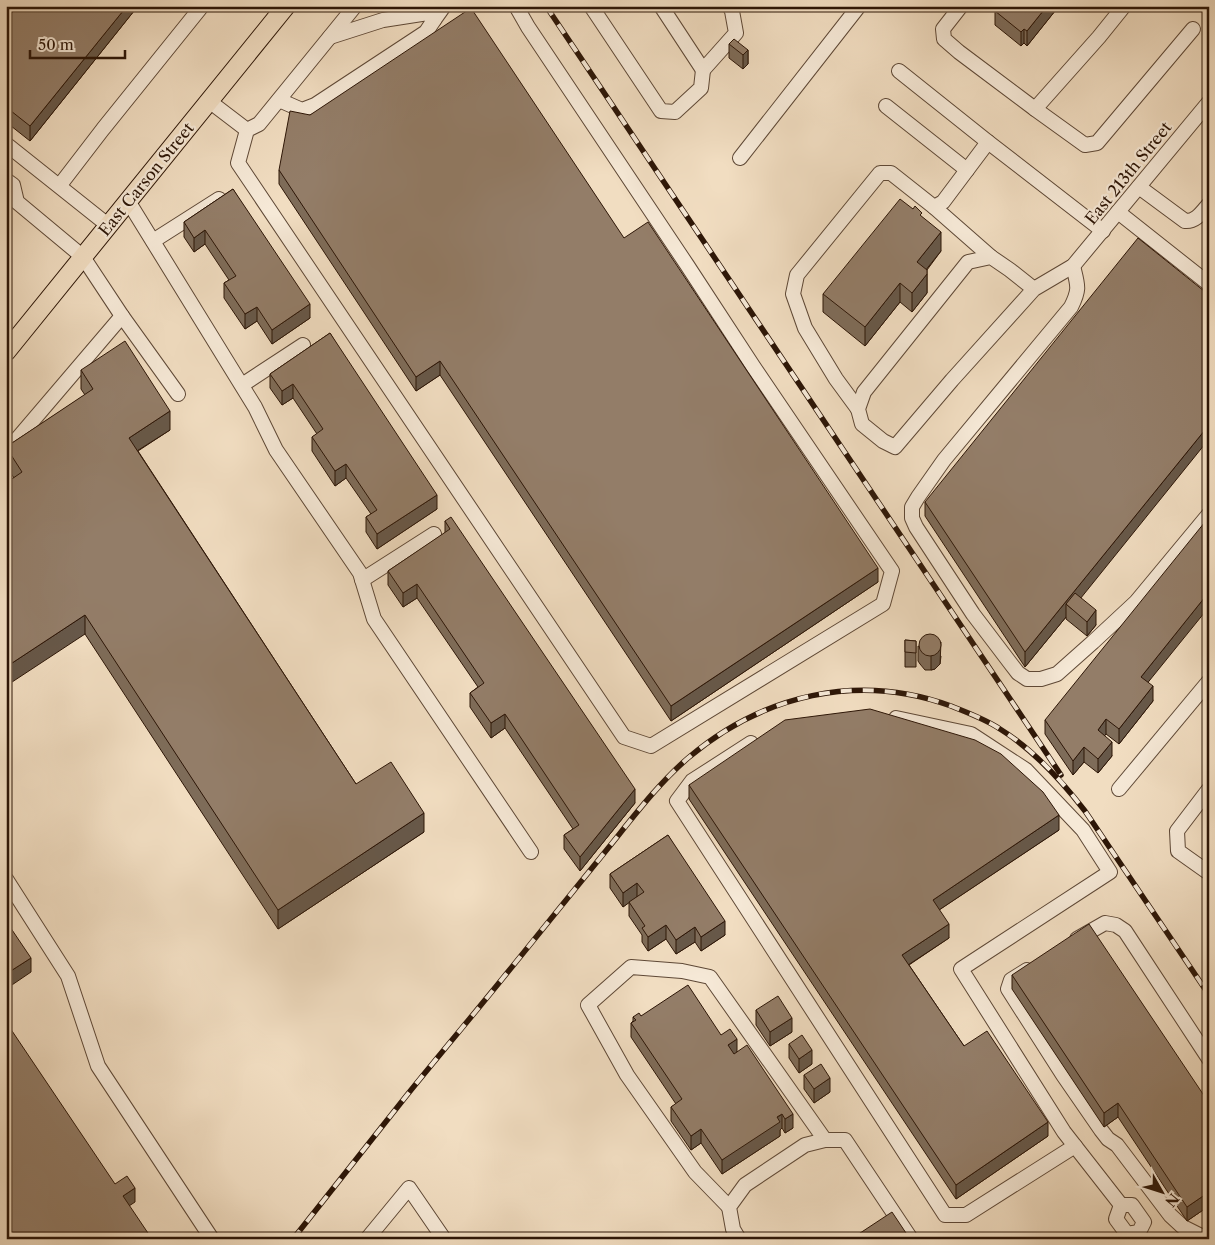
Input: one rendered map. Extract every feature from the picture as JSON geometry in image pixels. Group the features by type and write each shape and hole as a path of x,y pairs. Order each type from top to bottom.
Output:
{"main road":[{"name":"East Carson Street","path":"6,352 286,6"}],"street":[{"path":"60,185 202,6"},
{"path":"355,6 259,124 247,130 238,163 624,737 651,746 884,604 892,571 753,366 528,27 516,6"},
{"path":"279,100 302,110 315,105 426,32 444,6"},
{"path":"592,6 662,111 675,112 701,88 703,70 736,33 729,6"},
{"path":"661,6 703,70"},
{"path":"740,158 859,6"},
{"path":"961,6 943,29 944,38 959,52 1085,145 1097,143 1193,28"},
{"path":"1035,109 1124,6"},
{"path":"330,37 383,20 428,13 434,20"},
{"path":"899,71 1103,231"},
{"path":"209,101 247,130"},
{"name":"East 213th Street","path":"858,409 862,424 883,441 895,447 1034,289 1073,266 1209,102"},
{"path":"886,106 968,170"},
{"path":"934,207 943,202 988,142"},
{"path":"6,144 60,185 108,226"},
{"path":"858,409 836,379 804,328 793,294 797,275 880,174 891,173 1034,289"},
{"path":"6,180 13,185 17,202 83,257 122,316 178,394"},
{"path":"1139,187 1184,222 1196,219 1209,204"},
{"path":"153,241 219,199"},
{"path":"128,201 242,385 276,450 360,573 374,619 531,852"},
{"path":"1118,212 1209,284"},
{"path":"858,409 864,392 968,262 991,256"},
{"path":"1073,266 1078,285 1078,294 1071,307 944,460 912,507 912,518 916,527 973,614 1018,673 1027,679 1041,680 1057,674 1136,602 1209,514"},
{"path":"6,452 122,316"},
{"path":"242,385 303,345"},
{"path":"362,580 434,534"},
{"path":"1119,789 1209,681"},
{"path":"886,716 971,734 1026,770 1083,830 1110,872 961,969 1064,1132 1121,1205 1116,1219 1127,1234 1141,1235"},
{"path":"761,737 692,781 677,801 945,1215 966,1215 1075,1146"},
{"path":"1209,789 1177,831 1178,851 1209,873"},
{"path":"6,879 68,976 98,1066 212,1239"},
{"path":"1069,944 1105,923 1116,925 1126,931 1209,1059"},
{"path":"1036,965 1011,980 1008,989 1063,1075 1108,1139 1117,1145 1170,1215 1183,1227 1207,1239"},
{"path":"739,1239 733,1229 729,1207 689,1164 627,1075 588,1005 631,968 682,971 710,977 825,1140"},
{"path":"729,1207 745,1185 804,1146 825,1140 845,1140 910,1239"},
{"path":"367,1239 409,1188 444,1239"}],"building":[{"path":"6,6 127,6 30,126 6,107"},
{"path":"996,6 1047,6 1027,31 1024,29 1021,32 995,11 998,8"},
{"path":"471,8 624,238 648,222 878,568 671,706 440,361 416,377 279,170 290,111 310,115"},
{"path":"734,39 748,50 743,55 729,44"},
{"path":"233,189 310,304 272,330 257,307 245,314 224,283 236,276 205,230 194,238 184,222"},
{"path":"900,199 913,209 915,206 922,213 920,215 941,232 917,262 927,270 927,274 912,293 900,283 865,327 823,294"},
{"path":"1138,238 1209,295 1209,425 1025,652 925,502"},
{"path":"330,333 437,495 377,534 366,517 377,510 346,464 335,471 312,437 323,429 293,384 282,391 270,374"},
{"path":"125,341 170,411 129,438 356,784 391,762 424,813 278,910 85,615 6,667 6,483 22,472 6,447 93,389 81,370"},
{"path":"451,517 635,789 580,857 564,835 579,825 505,714 491,723 470,693 484,683 417,584 403,593 388,571 450,529 445,521"},
{"path":"1209,517 1209,592 1141,677 1153,686 1119,729 1106,719 1098,730 1112,742 1098,759 1084,747 1073,761 1045,720"},
{"path":"1075,593 1096,610 1087,622 1066,604"},
{"path":"930,634 938,637 941,645 938,653 930,656 922,653 919,645 922,637"},
{"path":"905,640 916,641 916,653 905,652"},
{"path":"870,709 975,740 1001,754 1043,792 1059,815 933,900 949,924 902,955 964,1046 987,1031 1048,1122 956,1185 689,785 785,720"},
{"path":"668,835 725,921 701,937 695,927 676,940 666,925 648,937 642,928 645,926 629,902 644,892 637,883 623,893 610,874"},
{"path":"6,921 31,958 6,974"},
{"path":"1089,924 1209,1103 1209,1192 1187,1207 1118,1103 1104,1113 1012,975"},
{"path":"688,985 721,1035 730,1029 737,1039 728,1045 734,1054 747,1045 793,1114 785,1119 782,1114 777,1117 780,1122 722,1160 701,1129 691,1136 671,1107 682,1099 631,1023 636,1020 633,1017 639,1013 641,1016"},
{"path":"778,996 792,1018 770,1032 756,1010"},
{"path":"6,1022 115,1184 127,1176 135,1188 123,1196 152,1239 6,1239"},
{"path":"802,1035 812,1050 799,1059 789,1044"},
{"path":"821,1064 830,1078 814,1089 804,1075"},
{"path":"892,1212 910,1239 851,1239"}],"railway":[{"path":"546,6 1061,775"},
{"path":"293,1239 419,1080 656,789 688,758 717,736 747,719 779,705 812,696 846,691 881,691 916,696 951,706 976,716 994,725 1024,746 1046,766 1085,811 1209,995"}]}
